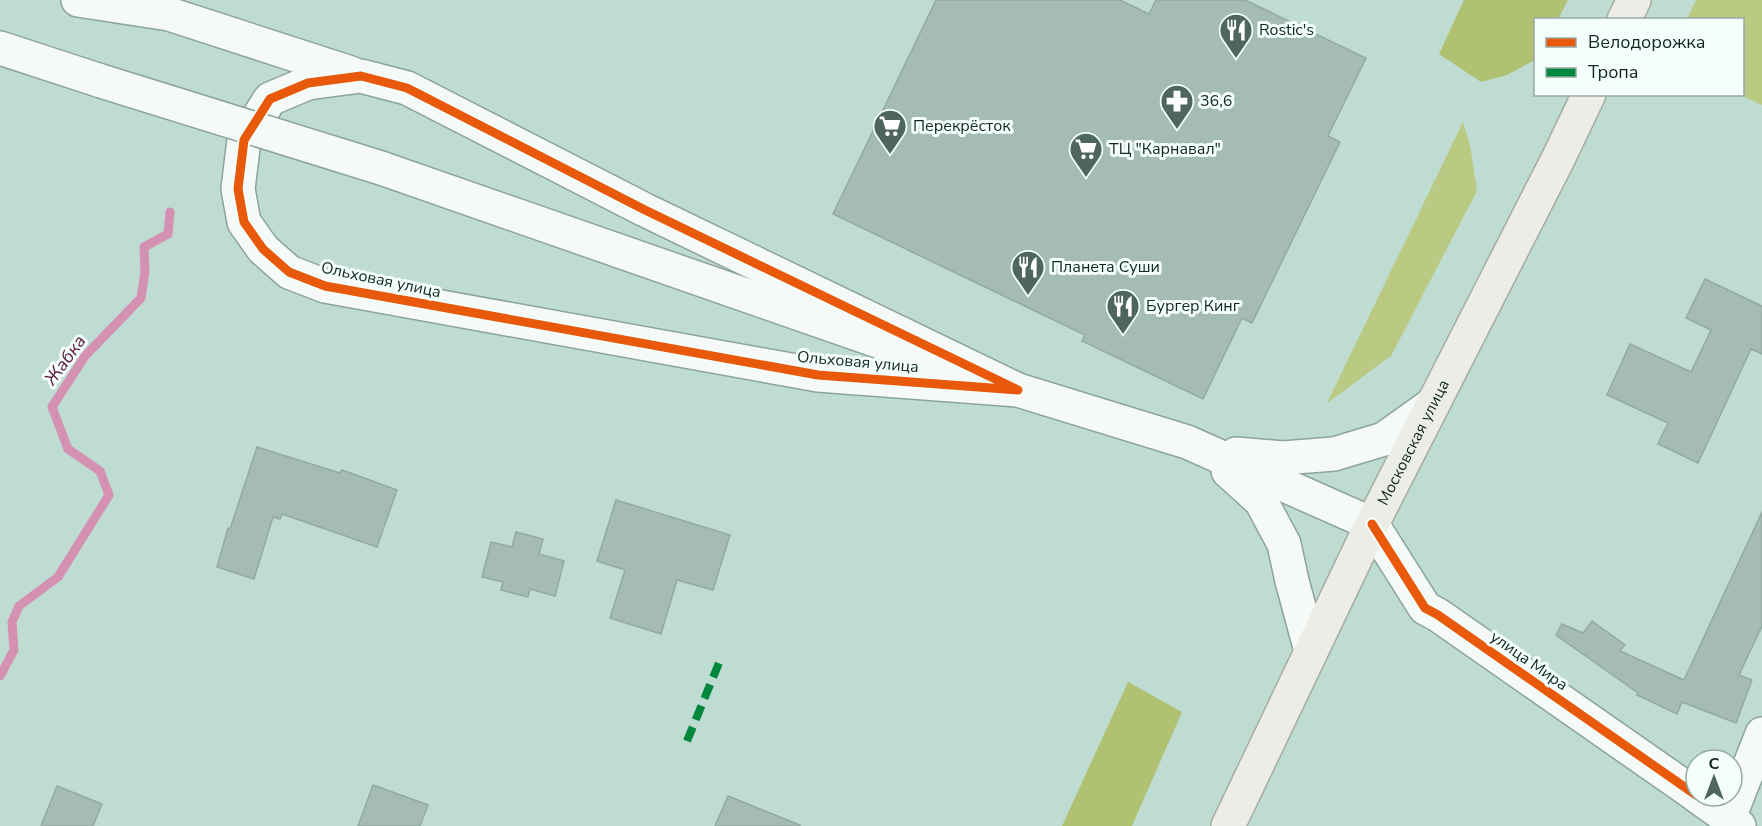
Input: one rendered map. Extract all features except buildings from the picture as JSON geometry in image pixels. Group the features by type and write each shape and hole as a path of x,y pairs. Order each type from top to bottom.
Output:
{"main road":[{"path":"1625,18 1634,0"},
{"name":"Московская улица","path":"1227,826 1372,524 1588,96"}],"street":[{"name":"Ольховая улица","path":"78,0 169,14 361,76 407,88 645,210 1018,390"},
{"name":"Ольховая улица","path":"0,48 381,168 1018,390 1187,442 1372,524"},
{"name":"Ольховая улица","path":"361,76 308,83 270,99 244,140 238,189 243,222 263,249 289,272 325,286 818,375 1018,390"},
{"path":"1207,451 1283,458 1334,454 1384,439 1433,404"},
{"path":"1207,451 1261,501 1284,544 1311,651"},
{"name":"улица Мира","path":"1372,524 1425,608 1684,788"},
{"path":"1734,822 1762,734"},
{"name":"улица Мира","path":"1714,808 1734,822"}],"green space":[{"path":"1464,0 1568,0 1559,18 1534,18 1534,61 1507,75 1481,82 1439,54"},
{"path":"1696,0 1762,0 1762,105 1742,96 1744,18 1687,18"},
{"path":"1463,122 1470,145 1477,191 1391,356 1327,403"},
{"path":"1128,682 1182,712 1132,826 1062,826"}],"waterway":[{"name":"Жабка","path":"0,676 14,650 12,622 19,606 58,577 109,495 100,471 68,449 52,407 85,356 141,298 145,271 144,247 168,234 170,212"}],"marked path":[{"path":"687,741 721,658"}],"cycle path":[{"path":"361,76 407,88 645,210 1018,390 818,375 325,286 289,272 263,249 244,222 238,189 244,140 270,99 308,83 361,76"},
{"path":"1372,524 1425,608 1684,787"}],"place":[{"name":"Rostic's","path":"1236,59"},
{"name":"36,6","path":"1177,130"},
{"name":"Перекрёсток","path":"890,155"},
{"name":"ТЦ \"Карнавал\"","path":"1086,178"},
{"name":"Планета Суши","path":"1028,296"},
{"name":"Бургер Кинг","path":"1123,335"}]}
